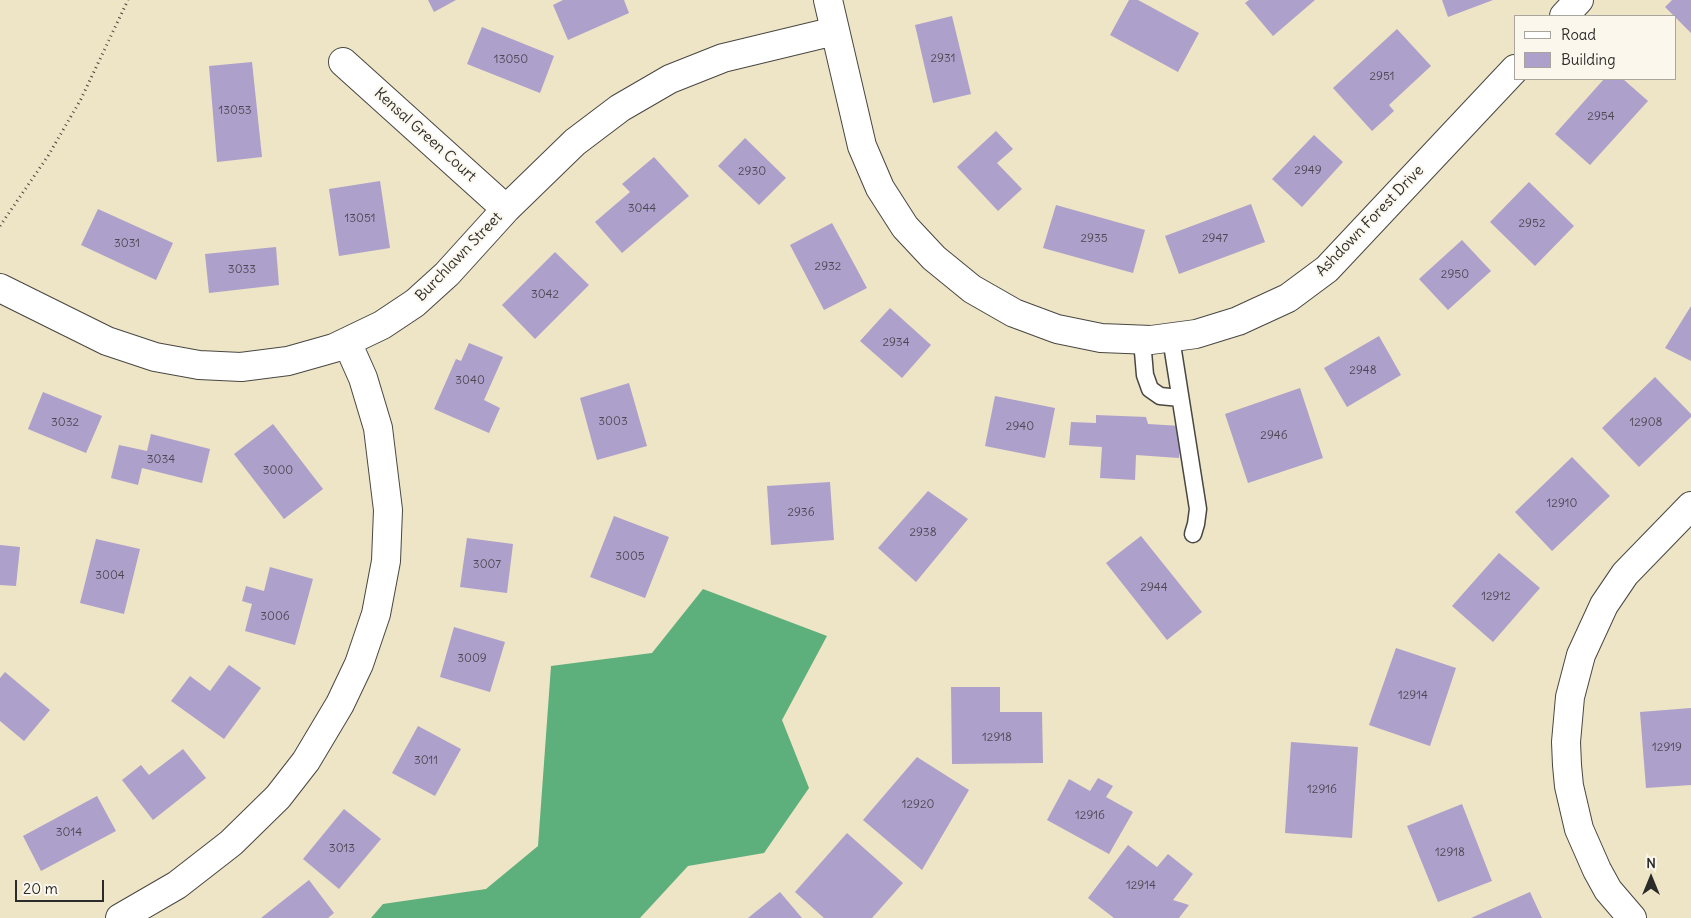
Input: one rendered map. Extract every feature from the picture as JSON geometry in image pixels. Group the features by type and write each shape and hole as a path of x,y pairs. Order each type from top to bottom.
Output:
{"street":[{"name":"Ashdown Forest Drive","path":"828,0 862,146 880,188 905,227 934,258 972,289 1014,313 1058,329 1101,338 1142,340 1196,334 1238,321 1288,298 1327,269 1514,70"},
{"path":"1565,15 1580,0"},
{"name":"Burchlawn Street","path":"0,288 106,341 155,357 198,365 241,367 288,361 347,342 382,325 414,303 447,274 506,208 575,142 620,108 670,79 723,58 835,31"},
{"name":"Kensal Green Court","path":"343,62 506,208"},
{"path":"120,918 177,885 231,843 278,797 306,760 340,704 360,664 380,596 386,561 388,510 378,428 363,378 347,342"},
{"path":"1632,918 1608,890 1596,870 1579,830 1569,786 1567,765 1566,742 1570,697 1581,655 1604,605 1625,574 1691,506"}],"lane":[{"path":"1171,338 1198,509 1193,534"},
{"path":"1142,340 1144,375 1150,389 1160,396 1180,398"}],"path":[{"path":"0,226 48,156 82,99 128,0"}],"green space":[{"path":"703,589 827,636 782,720 809,788 764,853 688,866 640,918 371,918 383,904 486,889 538,846 551,666 652,653"}],"building":[{"path":"428,0 456,0 434,12"},
{"path":"563,0 624,0 629,13 568,40 553,5"},
{"path":"1129,0 1138,0 1199,33 1178,72 1110,35"},
{"path":"1249,0 1315,0 1273,36 1245,3"},
{"path":"1442,0 1493,0 1448,17"},
{"path":"1672,0 1691,0 1691,33 1676,18 1676,15 1673,15 1665,7"},
{"path":"952,16 971,94 933,103 915,25"},
{"path":"482,27 554,56 540,93 467,64"},
{"path":"1397,29 1431,66 1389,105 1394,111 1372,131 1333,88"},
{"path":"252,62 262,157 217,162 209,66"},
{"path":"1603,80 1624,80 1648,101 1590,165 1555,134"},
{"path":"996,131 1013,149 997,163 1022,189 998,211 957,167"},
{"path":"1314,135 1343,162 1302,207 1272,179"},
{"path":"745,138 786,178 759,205 718,166"},
{"path":"654,157 689,196 622,253 595,222 630,192 622,184"},
{"path":"380,181 390,248 339,256 329,189"},
{"path":"1529,182 1574,226 1535,266 1490,222"},
{"path":"1251,204 1265,242 1179,274 1165,236"},
{"path":"1056,205 1145,230 1133,273 1043,248"},
{"path":"98,209 173,243 156,280 81,245"},
{"path":"832,223 867,288 824,310 790,245"},
{"path":"1462,240 1491,271 1448,310 1419,279"},
{"path":"276,247 279,285 209,293 205,254"},
{"path":"555,252 589,285 535,339 502,305"},
{"path":"1691,306 1691,361 1665,348"},
{"path":"890,308 931,345 902,378 860,341"},
{"path":"1379,336 1401,375 1347,407 1324,368"},
{"path":"469,343 503,357 484,400 500,408 489,433 434,409 456,359 461,361"},
{"path":"1655,377 1691,414 1691,417 1639,467 1602,428"},
{"path":"629,383 647,446 597,460 580,398"},
{"path":"1300,388 1323,458 1248,483 1225,414"},
{"path":"43,392 102,416 86,453 28,429"},
{"path":"995,396 1055,408 1045,458 985,446"},
{"path":"1096,415 1146,417 1148,424 1181,426 1179,458 1136,455 1135,480 1100,478 1102,447 1069,445 1071,422 1096,423"},
{"path":"273,424 323,489 284,519 234,454"},
{"path":"151,434 210,449 202,483 142,468 138,485 111,478 119,445 147,451"},
{"path":"1572,457 1610,496 1552,551 1515,512"},
{"path":"830,482 834,540 771,545 767,486"},
{"path":"928,491 968,519 916,582 878,548"},
{"path":"614,516 669,537 645,598 590,577"},
{"path":"1141,536 1202,612 1167,640 1106,563"},
{"path":"467,538 513,544 507,593 460,587"},
{"path":"96,539 140,549 124,614 80,603"},
{"path":"0,545 20,547 16,586 0,585"},
{"path":"1499,553 1540,588 1493,642 1452,606"},
{"path":"270,567 313,579 295,645 245,631 252,604 242,601 246,586 264,591"},
{"path":"454,627 505,642 490,692 440,677"},
{"path":"1396,648 1456,668 1430,746 1369,725"},
{"path":"229,665 261,688 224,739 171,701 190,676 210,691"},
{"path":"5,672 50,710 24,741 0,721 0,678"},
{"path":"951,687 1000,687 1000,712 1042,712 1043,763 952,764"},
{"path":"1691,708 1691,785 1646,788 1640,712"},
{"path":"418,726 461,749 435,796 392,773"},
{"path":"1291,742 1358,747 1352,838 1285,833"},
{"path":"183,749 206,778 153,820 122,780 141,765 149,775"},
{"path":"917,757 969,790 922,870 863,820"},
{"path":"1098,778 1113,786 1106,797 1133,812 1109,854 1047,820 1069,779 1090,791"},
{"path":"97,796 116,831 41,871 23,836"},
{"path":"1462,804 1492,881 1438,902 1407,826"},
{"path":"344,809 381,839 339,889 303,859"},
{"path":"847,833 903,883 872,918 824,918 795,892"},
{"path":"1128,845 1157,867 1168,854 1193,874 1173,900 1189,905 1179,918 1114,918 1088,898"},
{"path":"309,880 334,913 328,918 261,918"},
{"path":"780,892 802,918 748,918"},
{"path":"1530,892 1542,918 1471,918"}]}
